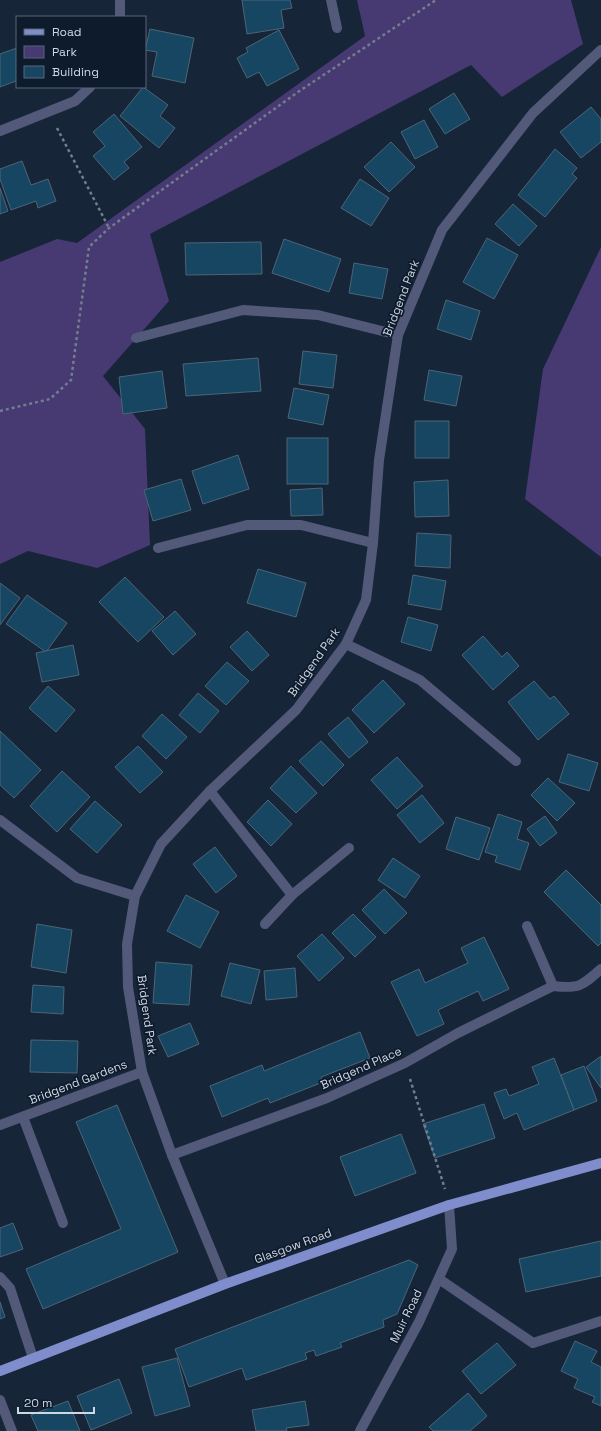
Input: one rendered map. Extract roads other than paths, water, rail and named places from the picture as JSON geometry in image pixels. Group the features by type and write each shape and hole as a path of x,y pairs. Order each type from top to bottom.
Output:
{"main road":[{"name":"Glasgow Road","path":"0,1371 225,1284 450,1204 601,1163"}],"street":[{"path":"120,0 120,16"},
{"path":"330,0 338,28"},
{"name":"Bridgend Park","path":"225,1284 172,1155 142,1072 128,987 127,944 135,896 161,844 210,791 296,710 346,644 366,600 373,543 379,460 398,335 442,230 533,113 601,50"},
{"path":"0,131 75,101 89,88"},
{"path":"136,338 243,310 318,315 398,335"},
{"path":"158,548 247,525 301,525 373,543"},
{"path":"346,644 420,680 516,761"},
{"path":"210,791 292,895"},
{"path":"0,820 77,878 135,896"},
{"path":"265,924 292,895 349,848"},
{"path":"527,926 553,986"},
{"name":"Bridgend Place","path":"172,1155 327,1098 405,1063 458,1033 553,986 567,988 583,985 601,969"},
{"name":"Bridgend Gardens","path":"0,1125 142,1072"},
{"name":"Bridgend Gardens","path":"23,1117 64,1224"},
{"name":"Muir Road","path":"360,1431 419,1322 452,1249 450,1204"},
{"path":"0,1277 10,1288 33,1358"},
{"path":"439,1279 533,1343 601,1321"},
{"path":"0,1400 12,1431"}]}
